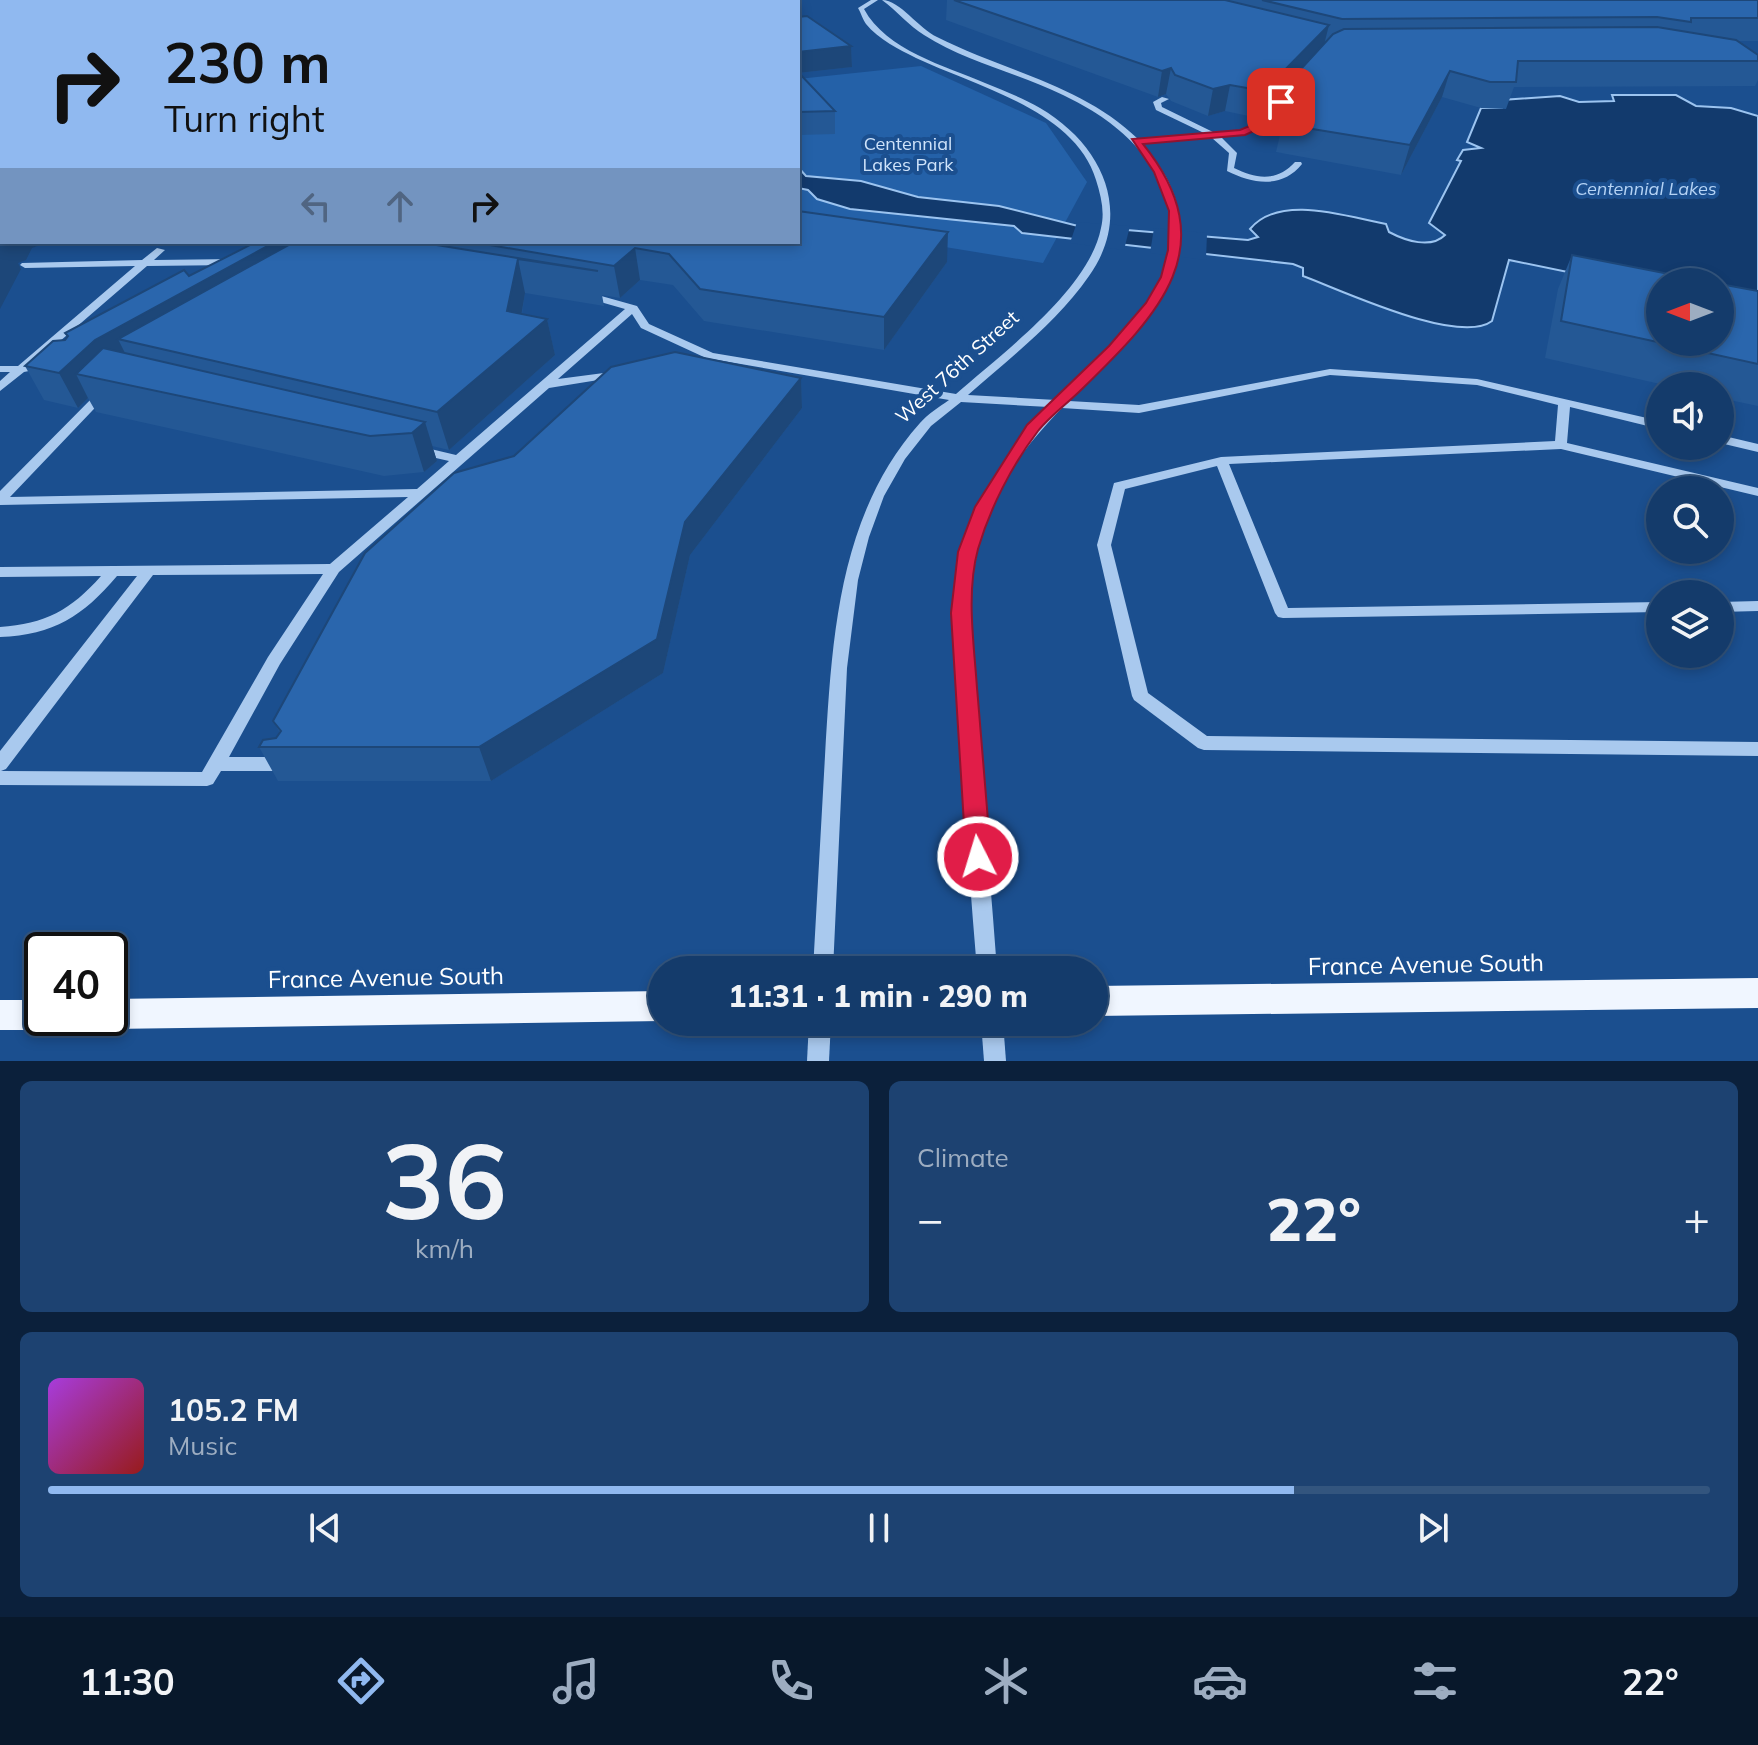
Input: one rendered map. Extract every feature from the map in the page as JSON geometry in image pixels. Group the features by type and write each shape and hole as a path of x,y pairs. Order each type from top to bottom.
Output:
{"main road":[{"name":"France Avenue South","path":"1108,1001 1758,993"},
{"name":"France Avenue South","path":"128,1014 648,1006"},
{"path":"0,1015 24,1015"}],"street":[{"name":"West 76th Street","path":"824,956 839,652 847,592 861,540 890,469 927,423 960,398 1062,306 1086,275 1099,251 1108,217 1102,181 1094,164 1072,137 1038,110 1015,98 880,37 861,13 861,8 875,0"},
{"path":"885,0 897,6 908,23 932,38 1059,89 1102,114 1135,142 1170,192 1176,221 1172,264 1163,288 1114,349 1032,428 1007,464 984,507 966,564 961,613 962,654 986,956"},
{"path":"1135,142 1216,137 1260,125 1292,90"},
{"path":"1165,99 1157,102 1159,108 1192,121 1216,137 1233,153 1230,169 1242,176 1265,180 1281,178 1298,164"},
{"path":"0,387 160,250"},
{"path":"25,265 242,262"},
{"path":"567,292 633,308 645,326 710,356 960,398 1139,409 1330,372 1477,382 1646,422"},
{"path":"0,778 207,779 274,661 334,569 633,308"},
{"path":"681,362 710,356"},
{"path":"0,369 36,369"},
{"path":"548,384 637,371"},
{"path":"0,500 118,378"},
{"path":"1561,445 1564,403"},
{"path":"1734,442 1758,448"},
{"path":"1758,492 1561,445 1221,461 1119,486 1104,545 1140,696 1204,743 1758,749"},
{"path":"407,447 460,460"},
{"path":"1221,461 1283,613 1646,607"},
{"path":"0,500 420,493"},
{"path":"0,572 334,569"},
{"path":"0,632 19,632 59,621 87,603 114,570"},
{"path":"0,764 149,570"},
{"path":"1734,607 1758,606"},
{"path":"216,764 287,764"},
{"path":"818,1061 819,1036"},
{"path":"993,1036 995,1061"}],"green space":[{"name":"Centennial Lakes Park","path":"921,66 1046,123 1087,182 1043,263 800,223 800,79"}],"water":[{"name":"Centennial Lakes","path":"1612,95 1676,95 1696,106 1731,108 1758,116 1758,309 1734,304 1734,268 1646,268 1646,288 1509,260 1492,321 1476,327 1454,326 1371,303 1303,276 1303,268 1293,264 1022,233 1014,226 850,209 817,199 808,190 800,188 800,169 806,176 861,181 918,197 999,206 1078,226 1248,240 1258,237 1250,229 1263,218 1279,212 1315,210 1386,224 1389,232 1410,241 1426,243 1445,235 1429,223 1461,161 1457,160 1463,150 1481,148 1467,142 1481,108 1502,108 1502,100 1560,96 1579,102 1614,101"}],"pier":[{"path":"1077,222 1130,226 1124,250 1070,243"},
{"path":"1154,228 1207,233 1206,260 1150,253"}],"building":[{"path":"954,0 1225,0 1329,25 1264,91 1230,85 1213,89 1175,75 1171,68 1162,71"},
{"path":"1262,0 1758,0 1758,18 1691,18 1691,22 1657,17 1342,19"},
{"path":"807,16 851,46 800,52 800,17"},
{"path":"1657,27 1736,40 1758,55 1758,61 1518,61 1516,82 1490,82 1450,71 1410,145 1282,124 1304,98 1279,93 1333,34 1344,29"},
{"path":"800,74 835,111 800,112"},
{"path":"800,211 948,232 884,317 700,289 669,254 635,248 614,266 484,244 800,244"},
{"path":"252,244 271,244 95,340 59,373 25,366 53,341 65,340 68,336 65,333 184,270 189,276"},
{"path":"290,244 430,244 598,271 518,259 507,311 547,319 437,412 118,339"},
{"path":"1572,255 1646,269 1646,340 1561,321"},
{"path":"1734,287 1758,291 1758,364 1721,356 1734,356"},
{"path":"103,348 425,422 412,433 370,436 76,374"},
{"path":"675,352 801,378 685,522 657,639 479,747 259,747 263,740 276,738 281,731 273,721 365,553 454,473 514,456 611,367"}],"route":[{"path":"978,857 961,613 968,552 984,507 1007,464 1032,428 1114,349 1163,288 1172,264 1176,237 1175,211 1170,192 1159,172 1135,142 1242,133 1260,125 1281,102"}]}
